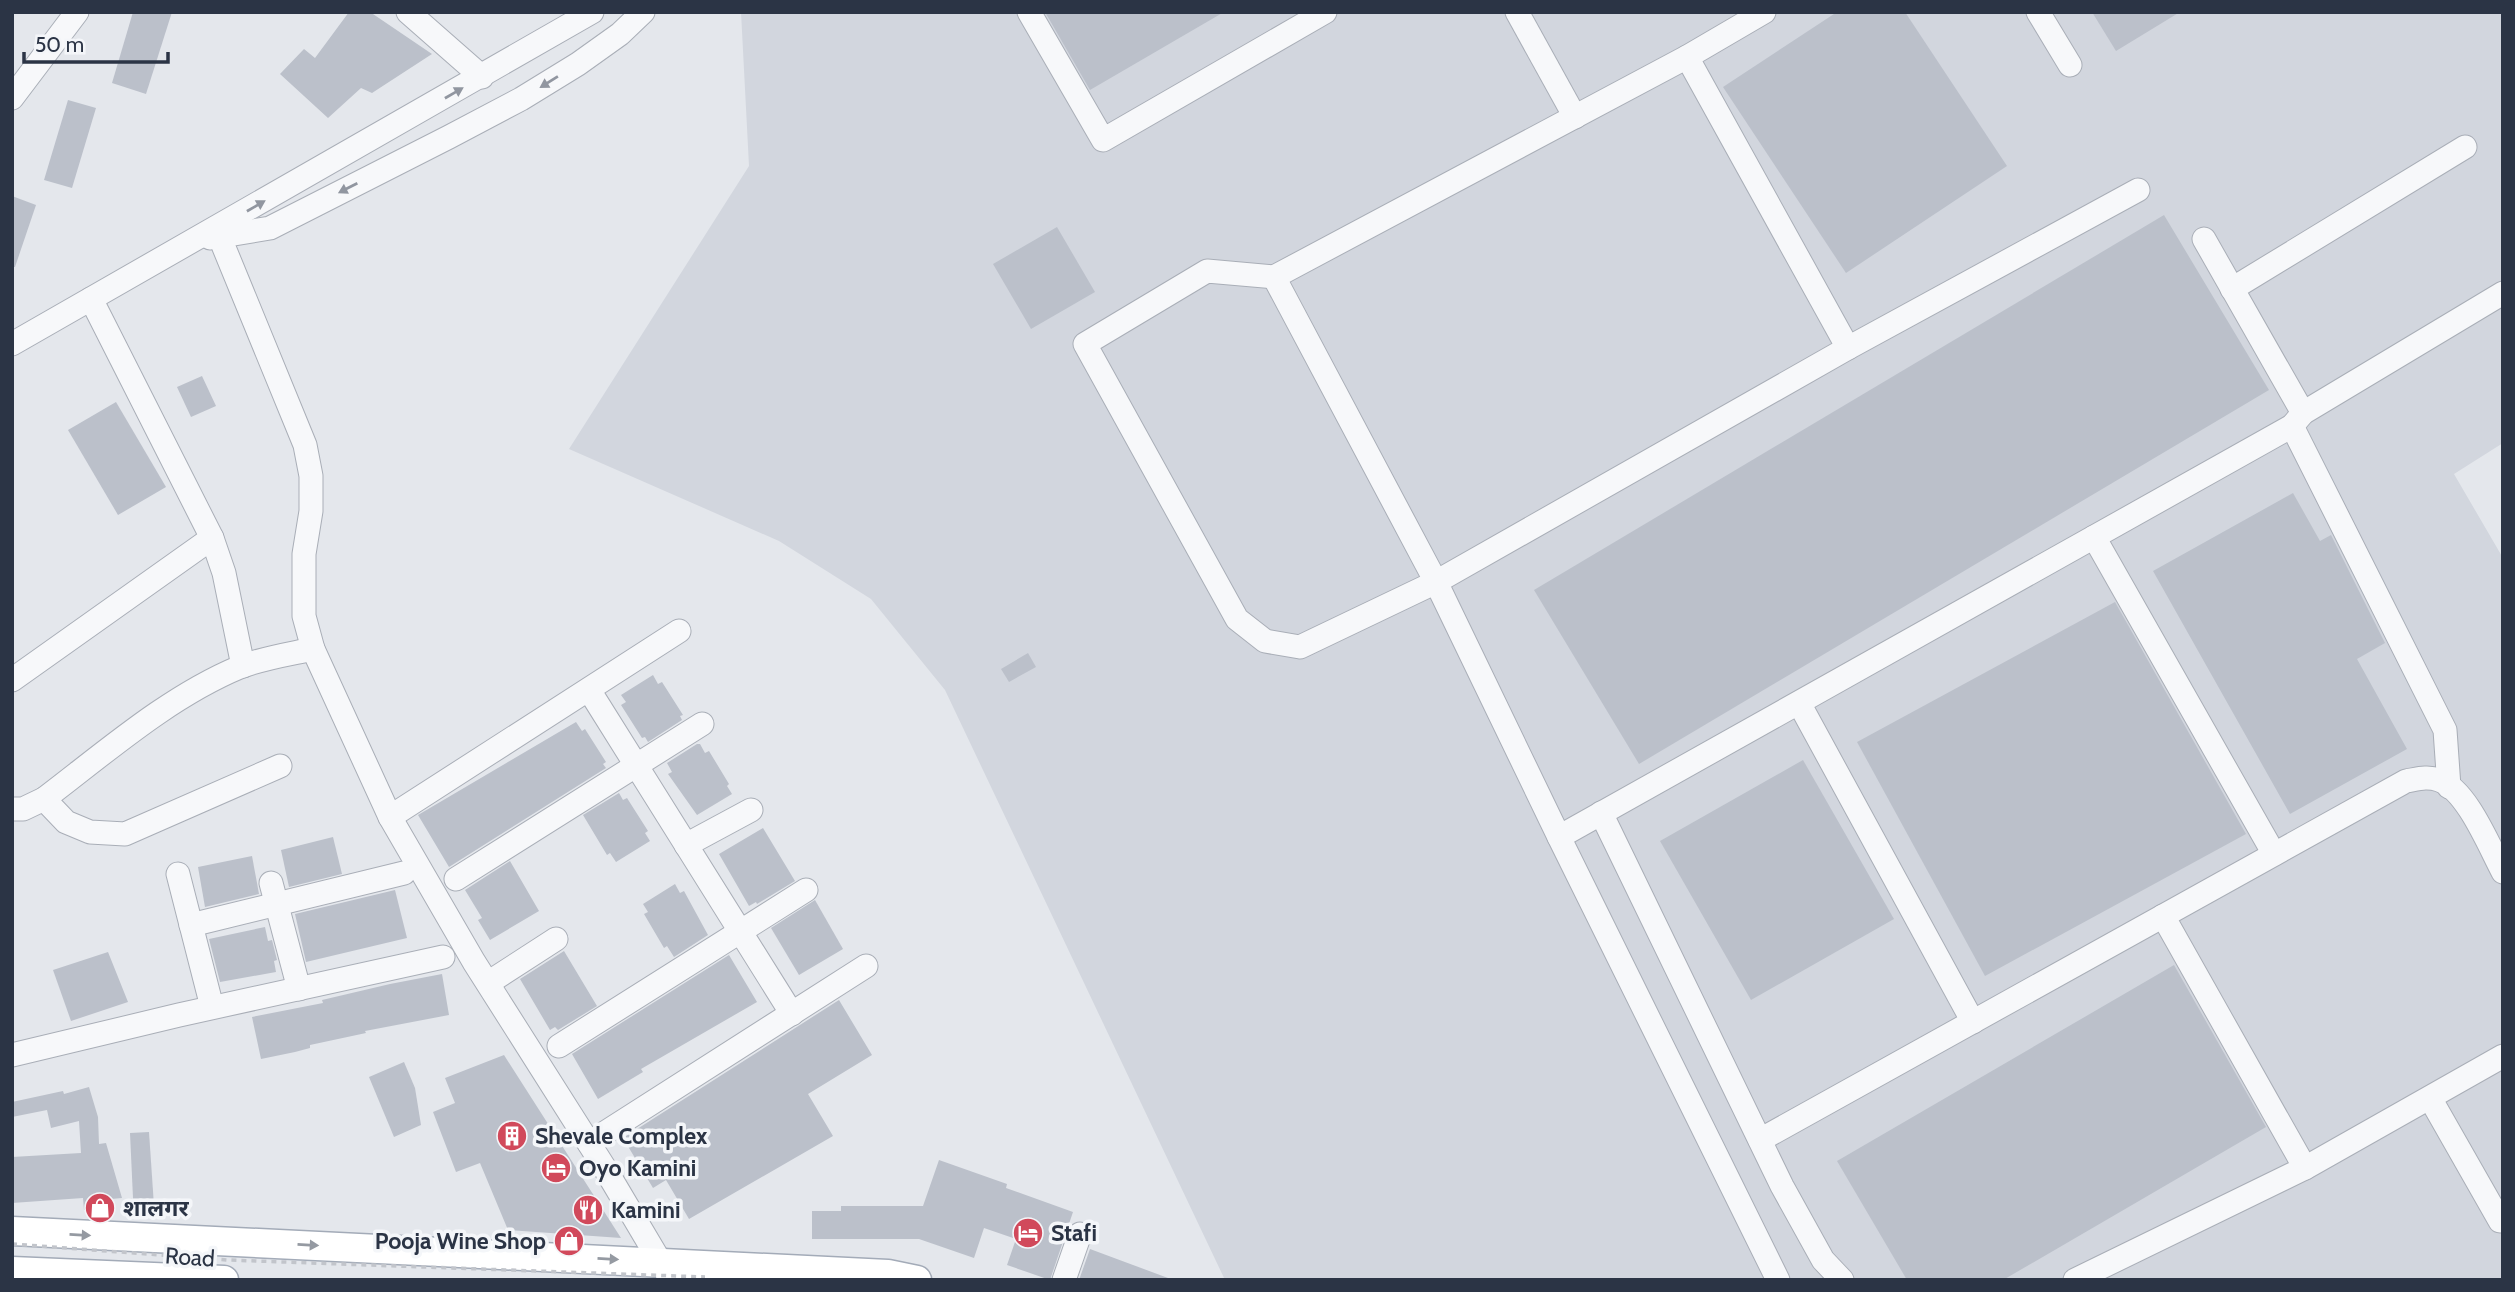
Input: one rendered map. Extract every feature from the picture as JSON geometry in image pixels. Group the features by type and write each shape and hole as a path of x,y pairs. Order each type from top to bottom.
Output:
{"main road":[{"path":"12,1231 666,1271 888,1274 917,1280"},
{"path":"12,1271 224,1280"}],"street":[{"path":"12,98 77,12"},
{"path":"408,12 482,77"},
{"path":"12,344 211,235 482,77 559,23 592,12"},
{"path":"211,235 271,228 509,105 578,64 620,34 643,12"},
{"path":"1029,12 1103,140 1323,13"},
{"path":"1517,12 1575,117"},
{"path":"1764,12 1687,57 1274,277 1207,271 1085,344 1237,619 1265,641 1300,647 1436,582 1848,348 2138,190"},
{"path":"2038,12 2070,65"},
{"path":"559,23 578,64"},
{"path":"1687,57 1848,348"},
{"path":"2232,289 2465,147"},
{"path":"211,235 305,445 311,476 311,511 304,554 304,615 313,649 390,817 488,983 666,1271"},
{"path":"2204,239 2297,419 2445,730 2449,787"},
{"path":"1274,277 1436,582 1559,838 1778,1280"},
{"path":"1559,838 2094,537 2297,419 2503,293"},
{"path":"91,299 212,538 224,573 243,666"},
{"path":"2094,537 2274,855"},
{"path":"12,680 212,538"},
{"path":"390,817 679,631"},
{"path":"15,811 44,799 180,698 243,666 313,649"},
{"path":"589,690 792,1014"},
{"path":"1799,703 1973,1022"},
{"path":"456,879 702,724"},
{"path":"44,799 66,822 90,832 125,834 280,766"},
{"path":"1760,1140 2406,781 2424,777 2440,780 2457,793 2473,816 2503,872"},
{"path":"686,845 751,810"},
{"path":"1601,813 1760,1140 1823,1260 1842,1280"},
{"path":"191,925 274,894 404,873"},
{"path":"178,874 212,1007"},
{"path":"559,1046 806,890"},
{"path":"274,894 299,989"},
{"path":"2163,916 2305,1168"},
{"path":"488,983 556,939"},
{"path":"12,1055 212,1007 443,957"},
{"path":"589,1143 866,966"},
{"path":"2075,1280 2305,1168 2503,1056"},
{"path":"2430,1098 2500,1222"},
{"path":"1064,1280 1080,1234"}],"path":[{"name":"Road","path":"12,1244 228,1260 703,1273"}],"shaded area":[{"path":"741,12 2503,12 2503,443 2454,474 2503,558 2503,1280 1225,1280 945,690 871,599 779,541 569,449 749,166"}],"building":[{"path":"133,12 172,12 146,94 112,83"},
{"path":"349,12 370,12 432,54 372,93 361,88 328,118 280,74 304,49 315,58"},
{"path":"1045,12 1224,12 1090,90"},
{"path":"1837,12 1905,12 2007,166 1846,273 1723,87"},
{"path":"2092,12 2180,12 2116,51"},
{"path":"68,100 96,108 72,188 44,180"},
{"path":"12,196 36,205 15,267 12,267"},
{"path":"2164,215 2269,390 1639,764 1534,590"},
{"path":"1057,227 1095,292 1031,329 993,264"},
{"path":"202,376 216,406 191,417 177,387"},
{"path":"116,402 166,487 118,515 68,430"},
{"path":"2293,493 2320,541 2331,535 2385,643 2357,659 2407,749 2290,814 2153,571"},
{"path":"2115,602 2246,834 1985,976 1857,742"},
{"path":"1028,653 1036,667 1009,682 1001,669"},
{"path":"653,675 658,684 662,682 683,715 680,716 682,720 648,742 645,737 642,738 621,705 626,702 621,695"},
{"path":"576,722 582,731 585,729 606,762 603,764 606,768 449,867 418,815"},
{"path":"700,744 705,753 709,751 732,794 697,815 668,774 672,772 667,763"},
{"path":"1803,760 1894,919 1751,1000 1660,841"},
{"path":"619,793 623,800 627,798 648,831 645,833 650,841 616,862 610,853 607,855 583,815"},
{"path":"763,828 795,881 749,906 719,854"},
{"path":"333,837 342,874 289,887 281,850"},
{"path":"252,856 259,894 205,907 198,867"},
{"path":"510,861 539,911 490,940 478,920 482,918 465,890"},
{"path":"675,884 680,893 684,891 708,935 674,957 667,946 664,948 644,914 648,912 643,904"},
{"path":"395,890 407,938 306,962 295,914"},
{"path":"815,900 843,949 799,975 771,928"},
{"path":"265,927 268,941 272,940 277,960 274,961 276,972 220,982 209,939"},
{"path":"564,951 597,1006 558,1030 555,1027 550,1030 520,979"},
{"path":"108,952 128,1002 71,1021 53,970"},
{"path":"729,955 757,1002 641,1069 643,1072 598,1099 572,1054"},
{"path":"2174,965 2266,1127 2003,1280 1907,1280 1837,1161"},
{"path":"442,974 449,1015 365,1031 366,1033 261,1059 252,1017"},
{"path":"839,1000 872,1055 808,1094 833,1136 689,1219 666,1180 653,1188 623,1138"},
{"name":"Shevale Complex","path":"504,1055 621,1238 508,1230 480,1163 456,1172 433,1112 455,1103 445,1078"},
{"path":"404,1062 415,1088 421,1125 394,1137 369,1077"},
{"path":"89,1087 98,1117 99,1144 106,1143 122,1198 100,1200 100,1209 84,1210 83,1198 12,1203 12,1157 81,1153 79,1121 51,1128 47,1110 12,1117 12,1102"},
{"path":"149,1132 154,1206 136,1207 133,1198 130,1133"},
{"path":"939,1160 1007,1184 1006,1188 1073,1212 1050,1280 1007,1265 1016,1239 984,1228 974,1258 919,1239 812,1239 812,1211 841,1211 841,1206 923,1206"},
{"path":"1090,1249 1168,1278 1168,1280 1079,1280"}],"place":[{"name":"Shevale Complex","path":"512,1136"},
{"name":"Oyo Kamini","path":"556,1168"},
{"name":"शालगर","path":"100,1208"},
{"name":"Kamini","path":"588,1210"},
{"name":"Stafi","path":"1028,1233"},
{"name":"Pooja Wine Shop","path":"569,1241"}]}
